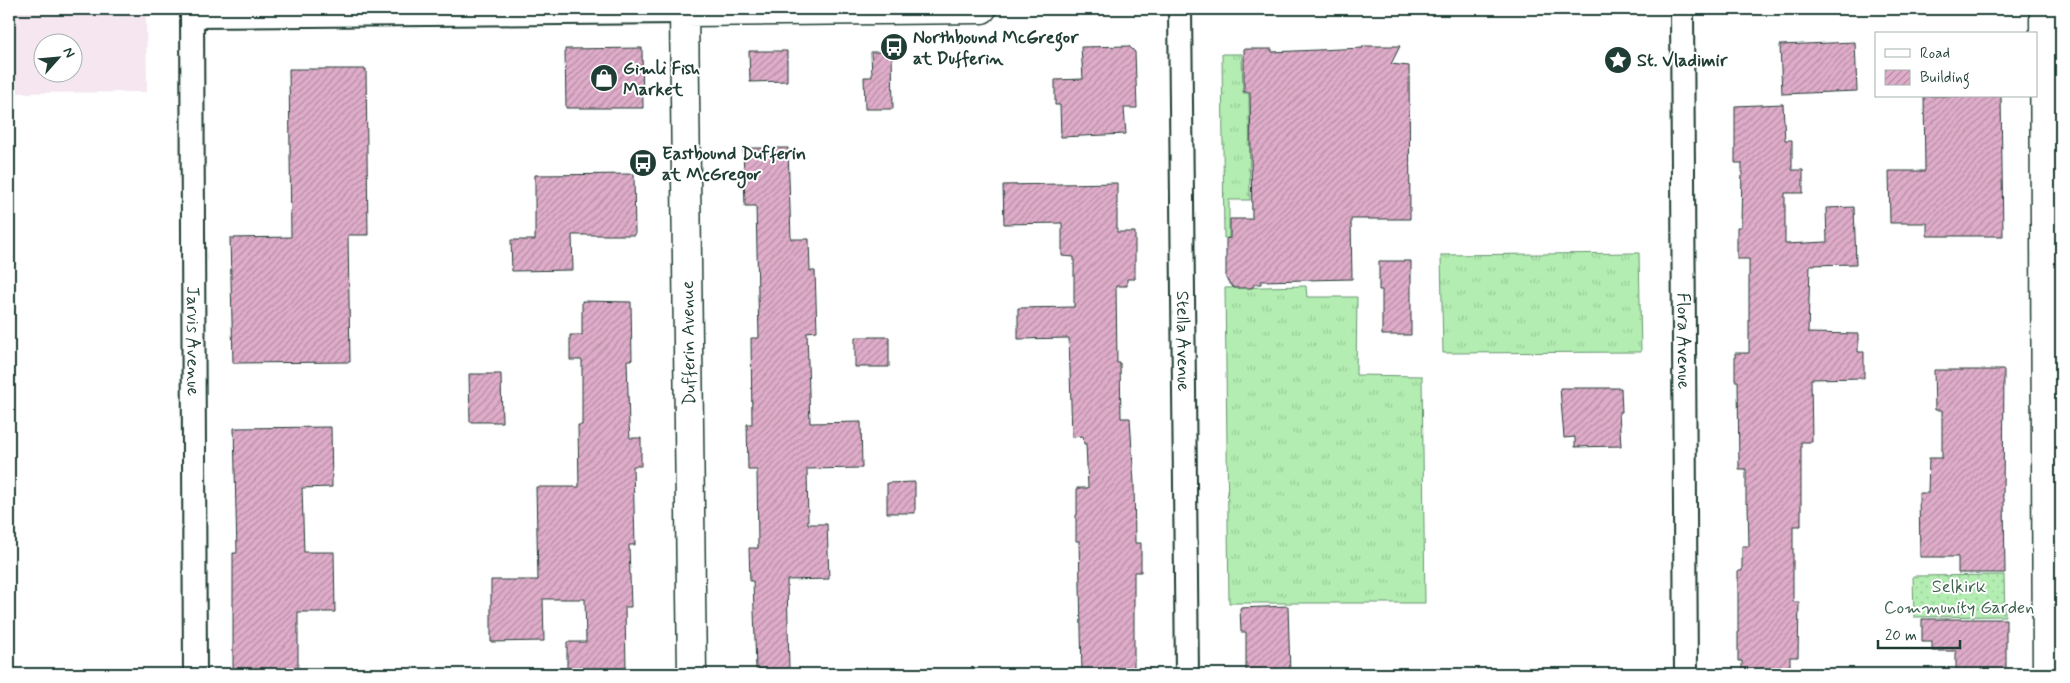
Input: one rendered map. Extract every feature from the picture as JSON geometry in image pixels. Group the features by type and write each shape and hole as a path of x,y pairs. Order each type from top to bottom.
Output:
{"main road":[{"path":"684,12 982,9"},
{"path":"2044,9 2047,674"},
{"name":"Dufferin Avenue","path":"684,12 692,674"}],"street":[{"name":"Stella Avenue","path":"1180,9 1187,674"},
{"name":"Flora Avenue","path":"1682,9 1686,674"},
{"path":"192,12 684,12"},
{"name":"Jarvis Avenue","path":"192,12 196,674"}],"shaded area":[{"path":"9,9 146,9 147,92 9,93"}],"green space":[{"path":"1222,54 1242,54 1243,93 1249,93 1250,200 1229,200 1229,238 1224,238"},
{"path":"1639,253 1641,352 1443,353 1441,255"},
{"path":"1306,286 1307,297 1357,297 1356,375 1422,376 1425,603 1229,603 1225,288"},
{"name":"Selkirk Community Garden","path":"2004,575 2005,616 1914,617 1913,576"}],"building":[{"path":"1855,42 1857,91 1782,94 1780,45"},
{"path":"1129,46 1135,52 1137,108 1124,108 1126,134 1061,137 1060,105 1055,105 1055,80 1083,79 1081,47"},
{"path":"1362,46 1400,46 1391,64 1409,66 1410,219 1351,219 1352,279 1261,281 1261,284 1255,284 1252,288 1234,288 1226,279 1226,239 1230,238 1230,219 1252,219 1250,92 1244,92 1244,49 1272,49 1272,52 1363,48"},
{"name":"Gimli Fish Market","path":"642,48 643,108 566,108 565,49"},
{"path":"749,51 787,51 787,81 750,82"},
{"path":"871,52 892,52 893,109 865,109 864,77 872,77"},
{"path":"289,69 366,69 368,235 348,235 350,362 233,363 230,238 291,237"},
{"path":"1924,98 2001,98 2003,236 1927,236 1927,223 1890,223 1889,171 1925,171"},
{"path":"1783,104 1785,140 1792,140 1792,170 1803,170 1803,193 1785,193 1785,244 1827,242 1826,208 1854,207 1856,264 1810,265 1808,333 1858,334 1858,352 1864,352 1864,378 1811,379 1812,442 1801,442 1801,526 1793,526 1793,602 1799,602 1798,657 1790,657 1790,674 1742,674 1742,661 1738,661 1738,571 1742,571 1742,546 1749,546 1746,469 1739,469 1738,381 1735,381 1735,353 1749,353 1749,259 1737,259 1737,227 1741,227 1742,163 1735,163 1735,106"},
{"path":"743,148 788,148 791,239 809,239 810,271 815,271 817,331 807,332 810,423 861,422 862,468 807,469 808,524 827,524 829,579 787,580 789,669 756,669 753,581 750,581 749,548 758,548 757,470 748,470 747,424 752,424 751,338 759,338 756,206 745,206"},
{"path":"634,174 635,235 572,235 573,270 512,271 511,240 535,240 535,175"},
{"path":"1117,183 1117,232 1135,232 1135,279 1127,279 1127,286 1116,286 1117,363 1120,363 1121,418 1130,418 1135,543 1141,543 1141,572 1134,572 1134,674 1082,674 1079,541 1076,541 1076,515 1077,488 1088,488 1086,444 1084,444 1083,436 1072,437 1069,338 1018,339 1018,308 1074,307 1074,257 1062,256 1062,223 1004,224 1003,185"},
{"path":"1379,261 1411,261 1411,335 1382,335 1382,290 1379,290"},
{"path":"582,301 631,302 632,360 627,360 629,424 630,438 641,438 641,466 633,466 635,545 629,545 631,607 625,607 626,671 567,671 567,642 586,642 585,599 543,599 544,641 491,642 491,580 538,580 536,487 579,487 578,425 582,425 582,360 570,360 570,335 582,335"},
{"path":"855,337 889,337 889,367 855,367"},
{"path":"1934,370 2004,370 2003,498 2005,573 1958,573 1958,557 1920,557 1919,493 1928,493 1929,458 1942,458 1942,410 1935,410"},
{"path":"469,374 501,374 502,422 470,422"},
{"path":"1560,388 1621,388 1622,412 1619,412 1621,446 1575,447 1575,437 1564,438"},
{"path":"331,427 332,487 302,488 304,552 334,552 335,612 298,612 298,673 233,673 233,553 237,553 234,428"},
{"path":"915,482 915,513 887,513 887,483"},
{"path":"1288,606 1290,674 1246,674 1246,632 1241,632 1240,608"},
{"path":"1922,619 2006,619 2006,674 1956,674 1956,651 1932,651 1932,642 1922,642"}],"place":[{"name":"Northbound McGregor at Dufferin","path":"894,47"},
{"name":"St. Vladimir","path":"1618,60"},
{"name":"Gimli Fish Market","path":"604,78"},
{"name":"Eastbound Dufferin at McGregor","path":"643,163"}]}
